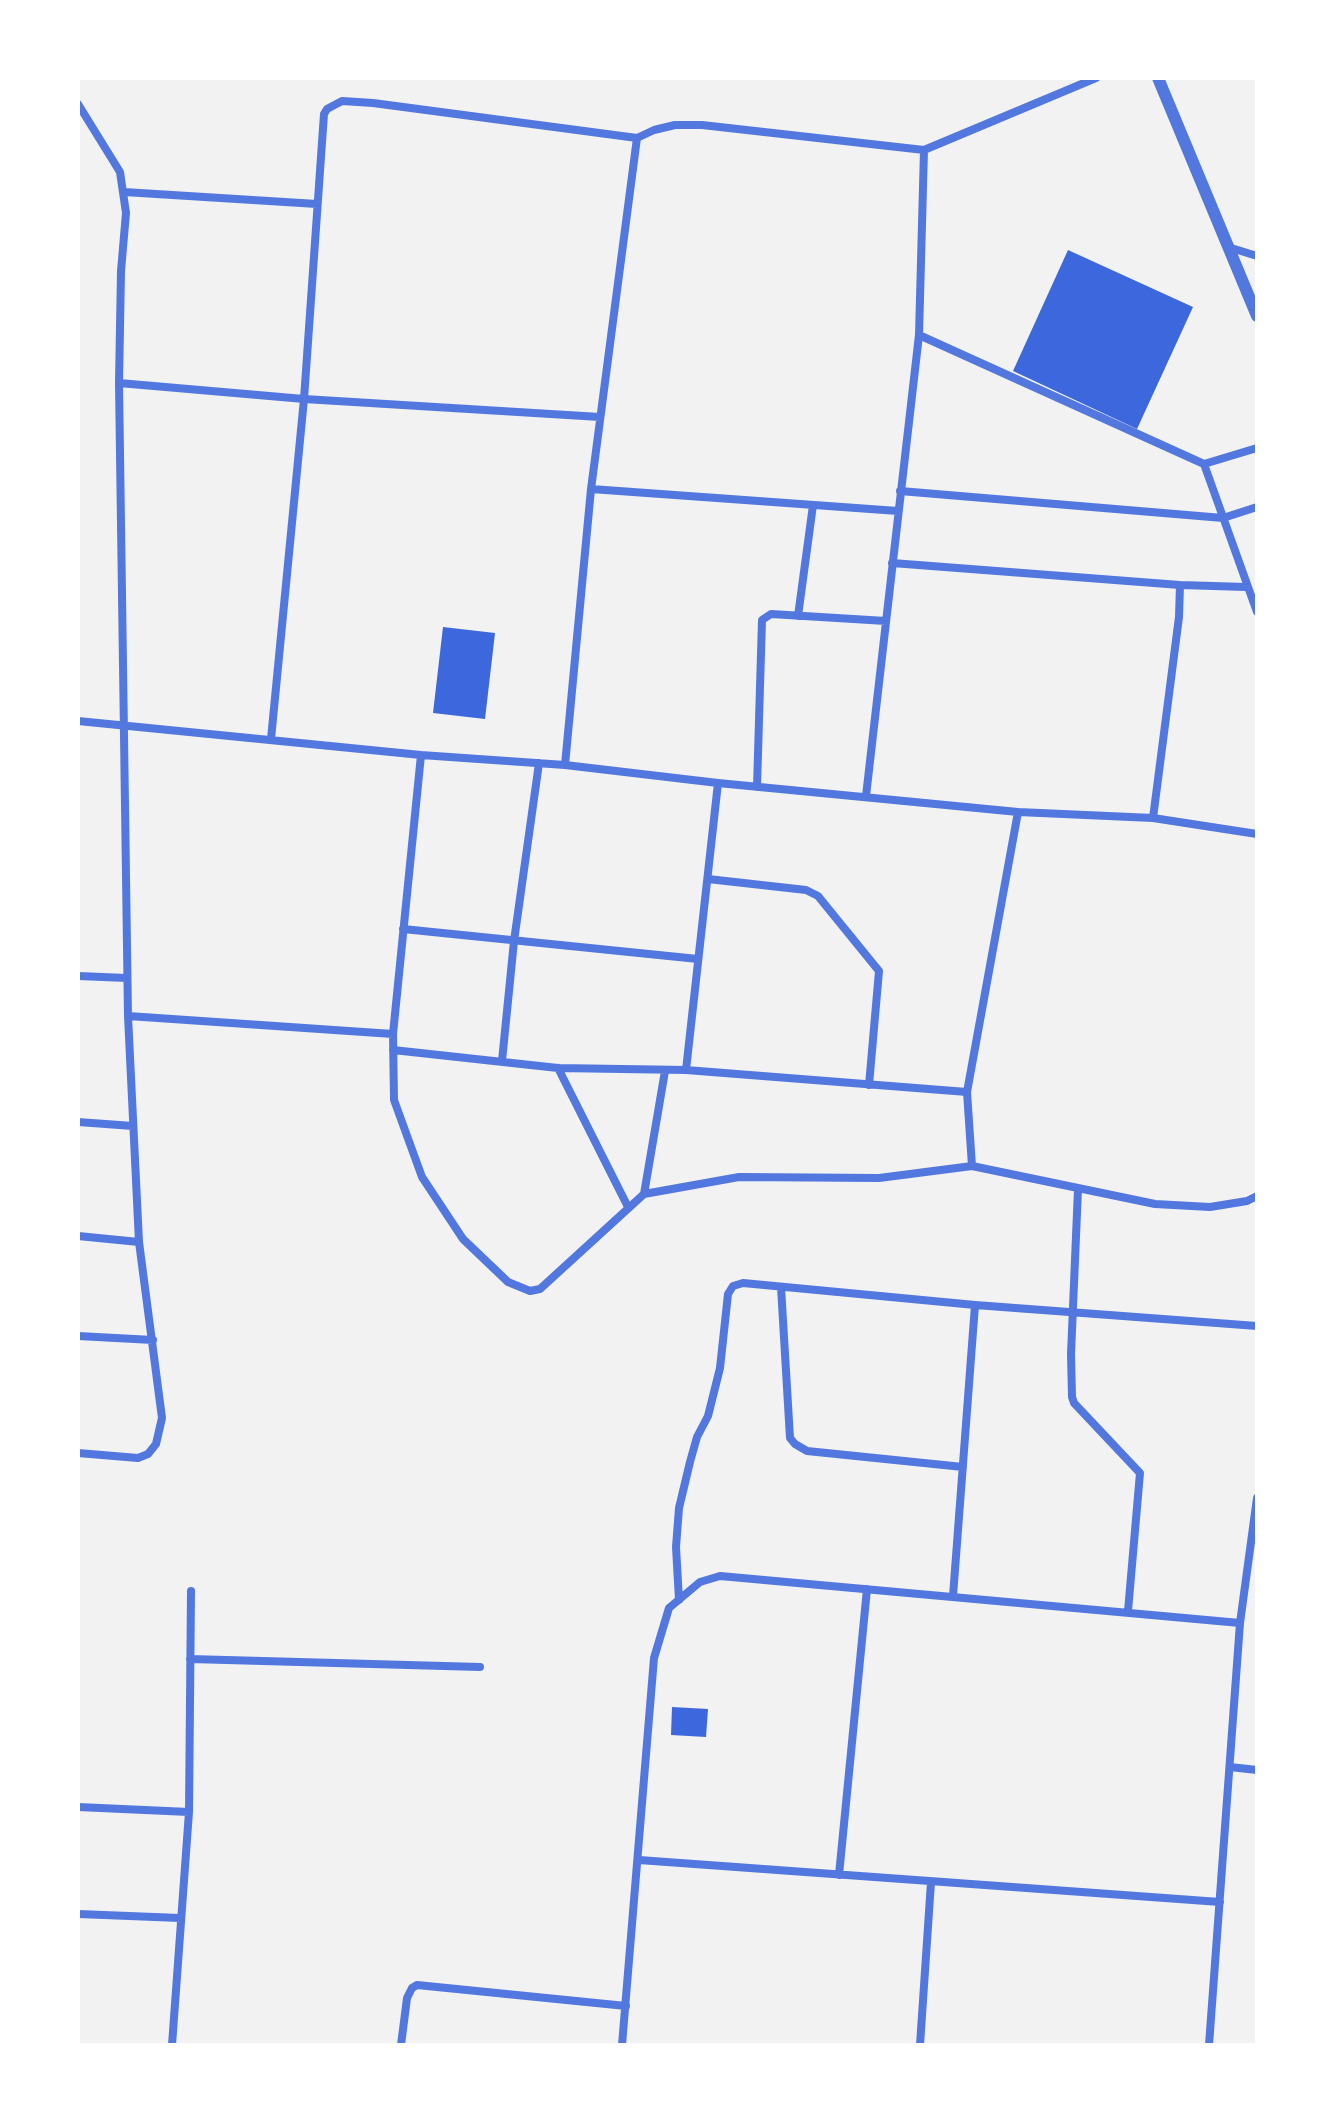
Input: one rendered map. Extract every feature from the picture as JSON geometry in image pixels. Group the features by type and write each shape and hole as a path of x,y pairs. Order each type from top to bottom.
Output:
{"street":[{"path":"271,739 304,399 322,120 327,109 342,101 373,103 637,138 675,125 702,125 924,150 1096,78"},
{"path":"1158,78 1257,316"},
{"path":"78,104 120,172 126,213 121,271 119,383 128,1016 139,1242 162,1418 156,1444 148,1454 138,1458 78,1453"},
{"path":"565,765 591,489 637,138"},
{"path":"866,796 919,335 924,150"},
{"path":"124,192 317,204"},
{"path":"1227,247 1257,256"},
{"path":"919,335 1204,464 1257,448"},
{"path":"119,383 304,399 600,417"},
{"path":"1204,464 1257,612"},
{"path":"591,489 898,511"},
{"path":"900,491 1223,518 1257,507"},
{"path":"798,616 813,505"},
{"path":"892,563 1180,585 1246,587"},
{"path":"1153,818 1179,617 1180,585"},
{"path":"757,787 762,620 771,614 886,621"},
{"path":"78,721 421,755 565,765 1018,812 1153,818 1257,834"},
{"path":"421,755 393,1034 394,1100 422,1177 463,1239 508,1282 530,1291 540,1289 644,1194 739,1177 879,1178 972,1166 1078,1189 1185,1207 1226,1205 1257,1196"},
{"path":"502,1061 514,941 539,763"},
{"path":"686,1070 718,783"},
{"path":"972,1166 967,1092 1018,812"},
{"path":"708,879 806,890 818,896 879,971 869,1085"},
{"path":"403,929 698,959"},
{"path":"78,976 127,978"},
{"path":"128,1016 393,1034"},
{"path":"393,1050 558,1068 686,1070 967,1092"},
{"path":"558,1068 628,1207"},
{"path":"644,1194 665,1071"},
{"path":"78,1122 133,1126"},
{"path":"1078,1189 1071,1354 1074,1403 1140,1473 1128,1611"},
{"path":"78,1236 139,1242"},
{"path":"679,1600 676,1547 679,1508 720,1368 728,1294 733,1286 743,1283 975,1305 1257,1326"},
{"path":"781,1287 790,1438 795,1444 807,1451 963,1467"},
{"path":"953,1596 975,1305"},
{"path":"78,1336 153,1340"},
{"path":"1209,2045 1240,1623 1257,1498"},
{"path":"622,2045 654,1658 669,1608 700,1582 720,1576 1240,1623"},
{"path":"839,1875 867,1589"},
{"path":"172,2045 189,1812 191,1591"},
{"path":"190,1659 480,1667"},
{"path":"1230,1767 1257,1770"},
{"path":"78,1807 189,1812"},
{"path":"639,1860 1220,1902"},
{"path":"920,2045 931,1882"},
{"path":"78,1914 180,1918"},
{"path":"401,2045 407,1998 417,1985 626,2006"}],"building":[{"path":"1068,250 1193,307 1137,429 1013,371"},
{"path":"443,627 495,633 485,719 433,713"},
{"path":"672,1707 708,1709 706,1737 671,1735"}]}
